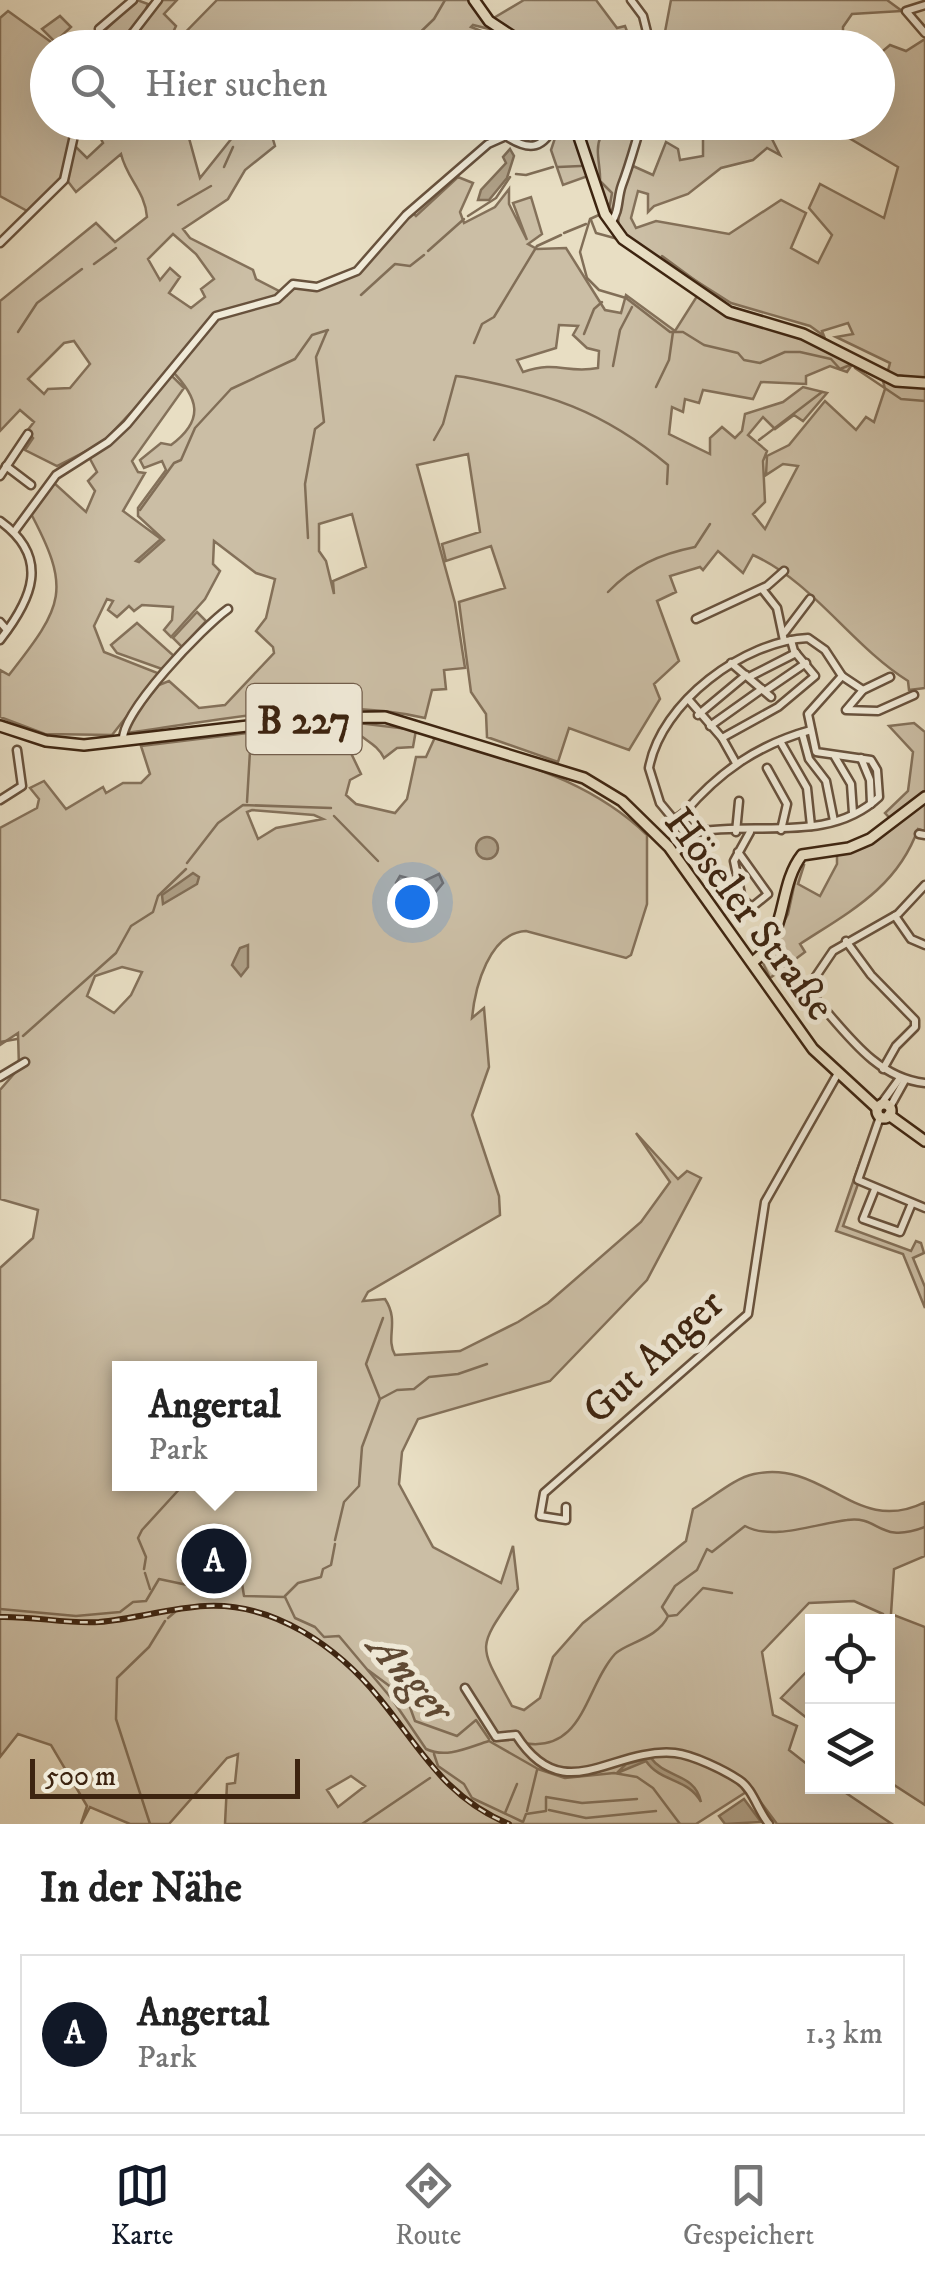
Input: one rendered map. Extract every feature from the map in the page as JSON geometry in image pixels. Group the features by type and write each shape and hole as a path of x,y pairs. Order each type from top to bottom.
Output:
{"main road":[{"path":"474,0 489,21 503,30"},
{"path":"580,140 610,224 623,239 729,312 803,334 882,376 925,384"},
{"name":"Höseler Straße","path":"123,741 334,716 410,722 584,778 622,801 674,854 756,959 762,976 793,1025 837,1075 925,1141"},
{"name":"B 227","path":"0,726 65,744 123,741"},
{"path":"756,959 780,922 793,869 802,855 848,848 870,839 925,798"}],"street":[{"path":"98,29 133,0"},
{"path":"631,0 643,16 646,30"},
{"path":"134,30 154,1"},
{"path":"925,5 906,11 925,33"},
{"path":"0,243 64,180 73,140"},
{"path":"14,532 52,480 116,435 216,316 277,299 293,284 316,287 357,271 406,215 497,140"},
{"path":"512,140 534,147 548,140"},
{"path":"610,224 620,206 620,192 638,140"},
{"path":"0,476 28,434"},
{"path":"6,466 30,485"},
{"path":"0,522 14,532 30,563 32,588 0,640"},
{"path":"696,618 762,588 784,571"},
{"path":"722,738 778,707 815,676 786,638 777,608 762,588"},
{"path":"786,638 810,599"},
{"path":"123,741 123,726 162,677 228,609"},
{"path":"0,622 7,630"},
{"path":"689,838 660,803 649,762 689,700 753,650 786,638 808,638 824,650 842,676 863,690"},
{"path":"698,715 747,676 796,653"},
{"path":"710,726 806,663"},
{"path":"732,664 766,692"},
{"path":"834,821 826,782 809,759 806,731 808,714 842,676"},
{"path":"890,676 863,690 847,706 849,712 878,711 914,696"},
{"path":"689,700 698,715 722,738 736,763"},
{"path":"674,820 736,763 806,731"},
{"path":"674,854 689,838 707,830 750,832 811,826 834,821 871,804 870,780 861,758 816,752 806,731"},
{"path":"780,741 807,788 811,826"},
{"path":"0,800 22,786 18,750"},
{"path":"835,756 851,784 852,814"},
{"path":"767,768 787,804 781,830"},
{"path":"736,832 738,801"},
{"path":"684,813 707,830"},
{"path":"738,852 768,894 762,902 747,906 734,861 738,852 750,832"},
{"path":"925,885 896,916 846,941 817,970 811,992 883,1069 902,1079 925,1083"},
{"path":"896,916 911,939 925,945"},
{"path":"846,941 916,1023 883,1069"},
{"path":"0,1076 25,1062"},
{"name":"Gut Anger","path":"566,1507 566,1520 540,1516 544,1493 748,1314 764,1202 837,1075"},
{"path":"902,1079 884,1110 858,1176 861,1183 925,1208"},
{"path":"874,1189 863,1218 900,1232 912,1203"},
{"path":"464,1688 496,1738 516,1735 532,1759 550,1769 587,1770 642,1755 686,1756 743,1783 769,1824"}],"shaded area":[{"path":"137,0 148,4 138,30 105,30"},
{"path":"161,0 177,0 164,14 176,26 174,30 138,30"},
{"path":"217,0 470,0 493,30 473,25 479,30 188,30"},
{"path":"524,0 596,0 617,28 625,26 627,30 509,30 492,19"},
{"path":"671,0 887,0 902,11 852,14 843,30 665,30"},
{"path":"8,11 34,30 30,30 30,140 70,140 63,175 29,212 0,196 0,18"},
{"path":"60,16 71,27 68,30 42,29"},
{"path":"925,39 925,379 887,374 890,363 836,337 853,334 848,323 822,331 824,336 810,326 731,303 622,234 619,209 633,166 653,175 666,142 678,149 680,160 703,156 703,140 772,140 780,155 767,148 753,160 721,168 688,194 654,206 648,212 648,194 638,191 631,218 636,228 656,221 729,234 781,200 806,213 791,248 818,263 832,235 809,208 820,184 884,218 898,167 852,140 895,140 895,47 906,51"},
{"path":"102,140 190,140 200,178 230,140 273,140 275,146 245,170 228,199 183,229 190,238 253,270 256,279 287,295 291,287 313,287 347,276 412,212 416,216 458,177 473,183 460,212 464,223 495,207 509,189 509,204 527,240 513,203 531,197 542,234 528,244 537,249 566,248 605,310 621,313 626,295 675,331 699,293 726,313 794,334 853,363 847,372 830,366 806,376 806,384 761,382 753,399 703,390 699,403 685,399 683,412 672,407 669,434 710,454 710,438 722,427 735,438 742,431 745,414 783,402 803,387 827,393 803,421 794,415 775,429 763,417 748,435 767,451 763,461 765,502 753,514 765,529 798,466 783,464 766,475 767,456 789,445 825,401 856,430 866,417 874,422 885,389 883,381 925,386 925,688 909,690 908,681 775,567 753,555 743,573 718,551 703,570 700,567 670,576 676,592 657,601 679,661 654,684 660,699 629,750 569,728 558,762 487,737 486,714 471,692 459,602 505,588 491,546 446,561 442,544 480,532 468,454 417,465 455,603 465,668 444,670 446,689 432,690 425,718 389,712 314,709 127,733 125,727 159,685 169,681 199,708 225,705 274,653 273,647 256,631 266,618 275,579 256,573 214,541 213,564 220,571 205,599 171,637 164,630 172,620 173,607 142,605 134,611 129,606 117,617 108,610 113,601 107,599 94,626 104,652 160,674 112,735 45,734 0,717 0,670 9,675 41,631 56,596 52,560 29,510 52,481 86,512 95,491 88,481 97,472 89,457 107,446 171,375 184,388 132,461 138,472 145,473 123,511 161,539 136,561 139,562 164,540 138,516 138,508 166,470 162,461 144,468 140,460 161,443 171,445 193,418 188,390 171,370 102,443 57,466 25,450 33,438 27,431 34,422 20,410 0,431 0,301 96,223 115,242 147,217 121,154 76,192 66,179 73,144 87,158 103,143","holes":["173,234 196,254 214,279 201,289 205,297 191,308 169,293 180,277 170,268 160,280 148,259","559,325 578,326 573,335 587,348 599,351 598,368 545,367 523,372 517,360 556,348","74,341 90,364 70,388 48,389 44,394 28,379 64,343","352,514 366,567 333,581 334,594 326,561 319,551 319,524"]},
{"path":"554,140 576,140 588,176 563,185 551,150"},
{"path":"583,140 635,140 613,219"},
{"path":"510,149 514,156 507,178 489,200 478,200 481,190 506,163 503,157"},
{"path":"197,612 206,621 182,647 173,638"},
{"path":"137,623 174,656 162,669 117,653 111,645"},
{"path":"350,722 416,730 413,747 397,748 384,758"},
{"path":"329,723 332,740 348,738 348,727 360,749 351,753 361,774 350,780 346,795 356,804 395,813 407,799 416,757 426,757 436,735 574,785 624,815 647,835 647,904 631,955 626,958 526,931 502,941 486,964 472,1018 484,1008 489,1067 472,1115 499,1196 500,1215 368,1292 363,1301 385,1299 391,1315 395,1355 460,1351 548,1303 641,1222 670,1182 636,1133 678,1179 687,1171 701,1178 647,1280 550,1381 418,1419 402,1452 399,1484 433,1547 501,1583 513,1546 518,1589 494,1624 486,1646 492,1669 512,1706 524,1710 540,1698 553,1657 583,1623 686,1541 693,1509 739,1480 779,1472 801,1477 859,1505 879,1510 901,1510 925,1502 925,1556 894,1569 891,1614 854,1601 809,1603 762,1652 773,1715 797,1726 789,1750 805,1763 805,1794 847,1794 892,1824 777,1824 751,1789 696,1824 225,1824 227,1784 235,1783 238,1754 227,1758 169,1824 130,1824 90,1807 81,1824 87,1806 51,1745 18,1734 0,1757 0,1268 33,1238 38,1210 0,1199 0,1090 19,1068 18,1033 0,1045 0,828 37,808 39,799 30,788 44,781 66,809 103,787 106,793 123,783 141,783 150,774 141,746","holes":["247,812 314,815 323,819 276,828 258,839","122,967 142,972 131,995 114,1013 87,996 95,976","351,1776 365,1786 338,1807 327,1790"]},
{"path":"914,723 925,732 925,831 918,829 898,867 870,897 800,944 805,952 770,978 763,963 788,914 799,863 804,865 798,884 820,896 837,864 837,850 896,825 885,813 908,791 913,752 889,726"},
{"path":"483,837 491,837 498,848 491,859 483,859 476,852 476,844"},
{"path":"193,873 199,877 197,884 163,904 162,895"},
{"path":"439,874 443,883 428,901 416,892 404,893 396,883 400,876 422,882"},
{"path":"248,945 248,967 241,976 232,965 240,948"},
{"path":"862,1156 855,1177 858,1184 843,1226 911,1251 916,1241 921,1243 924,1253 913,1258 925,1287 925,1308 903,1254 836,1231"},
{"path":"895,1616 925,1627 925,1805 895,1786"},
{"path":"805,1673 805,1717 781,1698"},
{"path":"651,1758 693,1786 701,1802 696,1794 646,1761 617,1773 626,1764"},
{"path":"744,1799 761,1822 725,1824 719,1816"}],"waterway":[{"path":"423,30 445,0"},
{"path":"489,15 511,30"},
{"path":"599,140 600,181 612,193 609,210"},
{"path":"224,167 233,147"},
{"path":"558,167 581,166"},
{"path":"516,174 553,167"},
{"path":"468,216 496,198 510,177"},
{"path":"178,205 211,186"},
{"path":"601,214 590,219 580,252 587,278 599,290 626,298 670,332 683,332 704,345 738,353 744,360 760,363 785,352 800,352 831,359 840,369 850,365"},
{"path":"428,251 464,219"},
{"path":"591,220 596,233 618,239"},
{"path":"564,233 586,224"},
{"path":"474,343 482,324 494,317 537,246 561,235"},
{"path":"94,264 116,248"},
{"path":"361,295 395,264 410,266 424,255"},
{"path":"662,256 730,306"},
{"path":"18,332 37,303 82,269"},
{"path":"584,334 594,309 602,302"},
{"path":"613,366 620,330 632,307"},
{"path":"735,308 745,313"},
{"path":"140,510 174,463 181,460 195,428 231,389 295,359 312,335 328,330"},
{"path":"308,538 305,484 315,429 324,422 316,357 327,331"},
{"path":"656,387 669,360 673,332"},
{"path":"855,368 901,399 925,401"},
{"path":"434,440 443,424 456,376 464,377 548,397 596,417 668,465 667,484"},
{"path":"759,440 822,392"},
{"path":"608,592 648,562 695,547 710,524"},
{"path":"247,802 251,734"},
{"path":"187,863 218,823 243,805 331,808"},
{"path":"334,816 378,861"},
{"path":"23,1036 116,953 131,926 153,912 158,896 186,869"},
{"path":"0,1042 17,1039"},
{"path":"380,1399 366,1364 383,1318"},
{"path":"335,1540 344,1502 359,1486 362,1447 380,1399 397,1390 414,1389 429,1377 458,1374 487,1364"},
{"path":"144,1569 146,1557 138,1538 178,1491"},
{"path":"523,1743 543,1744 571,1728 615,1654 657,1630 668,1616 662,1607 675,1586 697,1570 707,1549 712,1552 745,1526 781,1532 858,1520 898,1533 925,1527"},
{"path":"285,1596 298,1583 321,1577 323,1569 331,1565 335,1544"},
{"path":"145,1573 150,1589"},
{"name":"Anger","path":"0,1609 76,1616 120,1612 133,1602 146,1601 159,1579 192,1586 214,1577 241,1577 244,1596 285,1597 295,1618 315,1627 324,1637 339,1636 392,1699 426,1749 450,1752 489,1741 538,1769 565,1778 614,1773 637,1777 653,1788 680,1824"},
{"path":"669,1616 677,1615 703,1588 732,1593"},
{"path":"168,1618 175,1612"},
{"path":"150,1824 116,1719 117,1678 149,1647 165,1621"},
{"path":"368,1670 407,1699 415,1721 457,1736 476,1720 489,1739"},
{"path":"434,1754 438,1766 464,1784 472,1798 523,1822 526,1814 546,1811 546,1797 582,1803 637,1799"},
{"path":"527,1811 537,1770"},
{"path":"362,1824 430,1778"},
{"path":"505,1813 517,1784"},
{"path":"549,1810 586,1818 656,1811"}],"railway":[{"path":"0,1617 99,1622 205,1606 231,1607 280,1620 345,1662 451,1786 468,1801 509,1824"}],"place":[{"name":"Angertal","path":"214,1561"}]}
